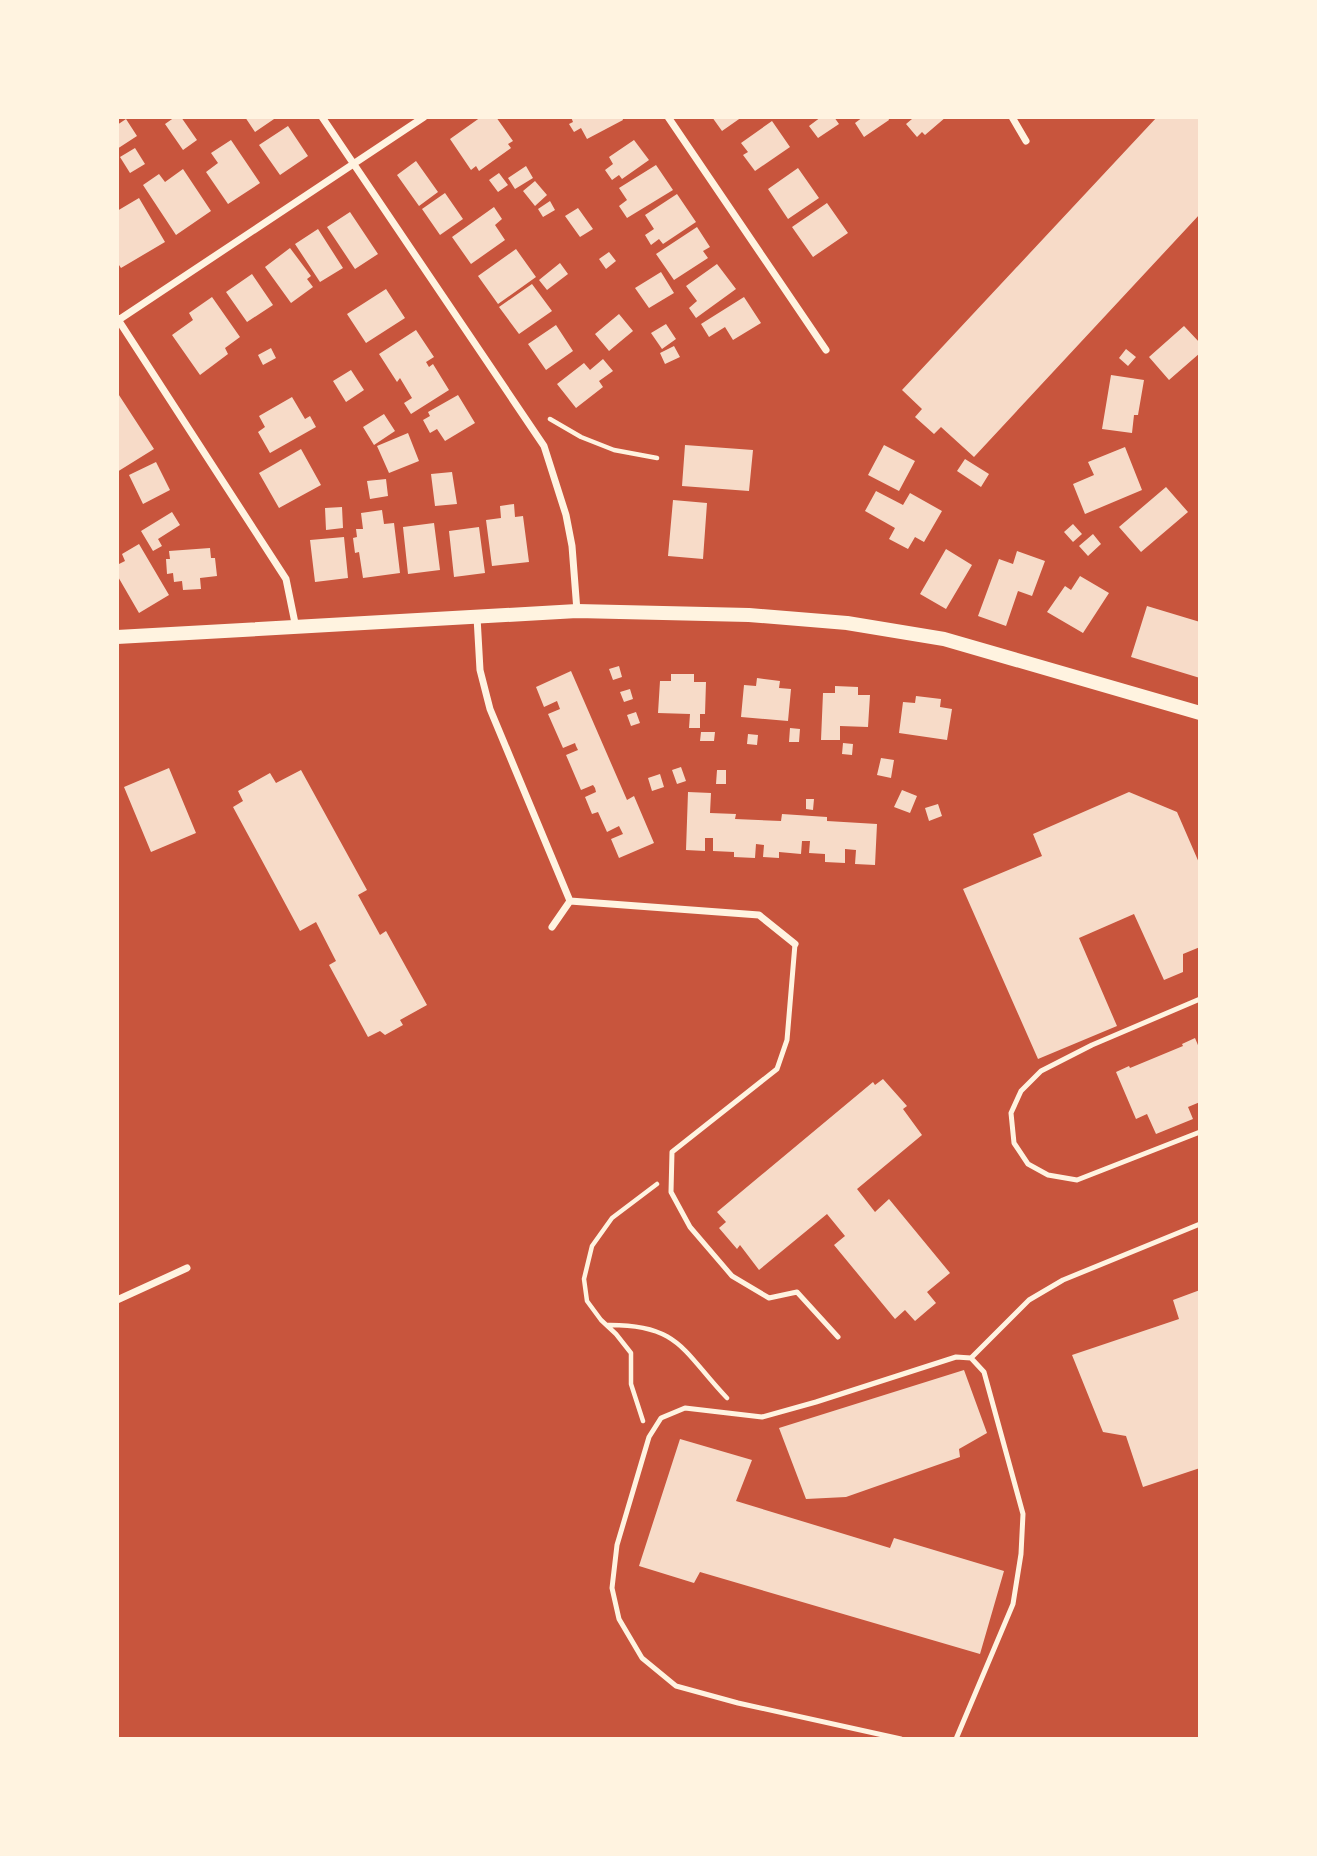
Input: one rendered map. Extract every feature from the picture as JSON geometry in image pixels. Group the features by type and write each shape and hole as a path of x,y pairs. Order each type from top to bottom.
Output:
{"main road":[{"path":"117,637 296,629 577,611 749,615 846,623 910,632 970,645 1200,713"}],"street":[{"path":"322,117 544,446 566,515 572,546 577,611"},
{"path":"296,629 286,579 118,320 424,117"},
{"path":"668,117 826,350"},
{"path":"1013,117 1026,141"},
{"path":"477,616 480,670 490,709 570,901"},
{"path":"552,927 570,901"},
{"path":"570,901 759,915 795,944"},
{"path":"117,1300 187,1268"}],"lane":[{"path":"795,944 787,1040 777,1069 673,1152 671,1192 690,1227 732,1276 769,1298 797,1292 838,1338"},
{"path":"1200,999 1092,1045 1041,1071 1021,1091 1011,1113 1014,1143 1028,1164 1048,1175 1077,1180 1200,1132"},
{"path":"971,1358 1029,1300 1063,1280 1200,1224"},
{"path":"901,1739 750,1706 676,1686 642,1658 619,1619 612,1588 617,1545 649,1437 661,1418 685,1408 762,1417 956,1357 971,1358 984,1372 1023,1514 1021,1554 1013,1604 956,1739"}],"path":[{"path":"550,419 580,437 614,450 657,458"},
{"path":"649,1437 631,1384 631,1353 587,1301 584,1279 592,1247 612,1218 672,1173"},
{"path":"607,1325 629,1325 656,1330 685,1348 743,1415"}],"building":[{"path":"175,117 181,117 197,140 183,150 165,124"},
{"path":"245,117 277,117 255,132"},
{"path":"481,117 496,117 513,141 508,144 511,148 479,171 476,166 471,170 450,139"},
{"path":"571,117 622,117 623,120 587,139 581,128 574,132 569,124 573,122"},
{"path":"712,117 742,117 722,131"},
{"path":"821,117 834,117 839,124 818,138 809,126"},
{"path":"863,117 888,117 889,120 864,137 855,123"},
{"path":"911,117 946,117 925,135 922,132 917,137 906,124"},
{"path":"1157,117 1200,117 1200,214 974,457 941,427 934,434 915,417 922,409 902,390"},
{"path":"126,119 137,136 117,149 117,125"},
{"path":"772,121 790,147 755,171 743,155 748,152 741,143"},
{"path":"288,126 308,156 280,175 259,145"},
{"path":"231,140 260,183 228,204 206,172 218,163 211,153"},
{"path":"634,140 649,160 622,179 619,175 612,180 605,170 613,164 609,157"},
{"path":"135,148 145,164 130,173 120,157"},
{"path":"416,161 438,192 419,206 397,175"},
{"path":"656,165 673,190 627,218 619,206 627,200 619,188"},
{"path":"526,166 533,178 515,189 508,178"},
{"path":"798,168 819,198 788,219 768,189"},
{"path":"183,169 211,211 176,235 143,185 159,174 165,182"},
{"path":"499,173 508,185 498,192 489,180"},
{"path":"535,181 547,195 535,206 523,191"},
{"path":"445,193 463,219 440,235 422,209"},
{"path":"677,194 696,222 663,244 659,239 651,245 645,235 654,229 645,215"},
{"path":"139,198 165,242 121,268 117,262 117,211"},
{"path":"550,201 555,210 543,217 538,209"},
{"path":"827,203 848,233 813,257 792,227"},
{"path":"494,207 502,219 495,225 505,240 471,264 452,237"},
{"path":"578,208 593,229 580,237 565,216"},
{"path":"350,212 378,254 355,269 327,227"},
{"path":"697,227 710,247 703,251 708,258 674,280 656,254"},
{"path":"318,229 343,268 320,282 295,244"},
{"path":"290,248 311,276 307,279 313,287 291,303 265,267"},
{"path":"516,249 536,277 498,304 478,276"},
{"path":"609,252 616,261 606,269 599,259"},
{"path":"560,263 568,274 547,290 539,280"},
{"path":"717,264 736,289 696,318 689,308 697,301 686,286"},
{"path":"661,272 674,293 649,308 635,288"},
{"path":"252,274 273,305 247,322 226,292"},
{"path":"532,284 552,311 519,334 499,307"},
{"path":"386,289 405,318 366,343 347,314"},
{"path":"212,297 240,337 225,348 228,354 200,375 172,335 193,320 189,313"},
{"path":"744,297 761,323 733,340 725,327 709,337 701,324"},
{"path":"619,314 633,331 609,351 595,334"},
{"path":"666,324 676,339 662,349 651,333"},
{"path":"556,325 573,351 546,370 528,344"},
{"path":"1184,326 1200,343 1200,353 1169,380 1149,357"},
{"path":"416,330 434,357 426,362 429,367 433,364 449,390 411,414 404,403 412,398 400,378 397,382 379,354"},
{"path":"674,346 680,357 665,364 660,353"},
{"path":"271,348 276,358 263,365 258,355"},
{"path":"1126,349 1136,357 1128,366 1119,358"},
{"path":"603,359 613,371 599,381 603,387 576,408 557,384 584,363 590,370"},
{"path":"351,370 364,390 346,402 333,381"},
{"path":"1111,375 1144,380 1132,433 1102,429"},
{"path":"117,392 154,449 117,472"},
{"path":"458,395 475,423 445,441 437,429 430,433 423,420 430,416 428,412"},
{"path":"292,397 305,419 310,416 316,427 270,453 258,432 265,427 259,416"},
{"path":"384,414 395,431 374,445 363,427"},
{"path":"408,433 419,461 389,473 377,446"},
{"path":"685,445 753,450 749,491 682,486"},
{"path":"884,445 915,461 899,491 868,475"},
{"path":"1125,447 1142,490 1085,514 1073,484 1094,475 1088,462"},
{"path":"301,449 321,485 279,508 259,473"},
{"path":"965,459 989,474 981,487 957,471"},
{"path":"156,462 170,490 143,504 129,475"},
{"path":"452,472 457,504 435,506 431,474"},
{"path":"386,479 388,496 370,499 367,481"},
{"path":"1166,487 1188,512 1141,552 1119,527"},
{"path":"876,491 903,505 910,493 942,511 924,542 915,537 908,549 889,539 895,528 865,511"},
{"path":"673,500 707,503 703,559 668,556"},
{"path":"514,504 515,517 523,516 529,562 492,566 486,520 501,518 500,506"},
{"path":"342,507 343,528 326,530 325,508"},
{"path":"382,510 384,524 394,523 400,573 363,578 359,552 355,553 353,538 357,537 356,529 363,529 361,513"},
{"path":"172,512 180,525 158,539 162,546 153,551 141,531"},
{"path":"434,523 440,570 408,574 403,527"},
{"path":"1073,524 1082,534 1073,542 1064,532"},
{"path":"479,527 485,573 454,577 449,531"},
{"path":"1093,534 1101,544 1088,556 1079,546"},
{"path":"344,537 348,578 315,582 310,540"},
{"path":"139,544 169,595 139,613 117,575 117,565 125,561 122,554"},
{"path":"210,548 211,558 215,558 217,576 200,578 201,589 183,590 182,581 174,582 173,573 167,574 166,559 170,559 169,551"},
{"path":"946,549 972,565 946,609 920,594"},
{"path":"1017,551 1045,561 1032,596 1018,591 1006,626 978,616 999,559 1013,564"},
{"path":"1080,576 1109,593 1083,633 1047,612 1065,586 1071,590"},
{"path":"1147,606 1200,622 1200,678 1131,657"},
{"path":"619,666 622,677 613,680 609,669"},
{"path":"571,671 627,800 634,796 654,843 619,858 611,839 623,834 619,826 607,832 598,812 592,814 585,797 596,792 595,788 593,785 581,790 566,755 578,750 575,743 563,748 548,714 560,709 557,701 544,707 536,687"},
{"path":"671,674 694,674 694,682 706,682 705,714 700,714 700,728 689,728 690,714 658,713 660,681 671,681"},
{"path":"757,678 780,681 779,688 791,689 788,721 741,717 744,685 756,686"},
{"path":"835,686 858,687 858,695 870,695 868,727 840,726 840,740 821,740 823,693 835,693"},
{"path":"630,689 633,699 624,702 620,692"},
{"path":"916,696 941,699 940,707 952,709 947,740 899,733 903,702 915,703"},
{"path":"636,712 640,723 631,726 627,715"},
{"path":"790,728 800,729 799,742 789,742"},
{"path":"701,732 715,732 714,741 700,741"},
{"path":"748,734 758,735 757,745 747,744"},
{"path":"843,743 853,744 852,755 842,754"},
{"path":"881,758 894,760 891,778 877,775"},
{"path":"681,767 686,781 677,784 672,770"},
{"path":"169,768 196,833 151,852 124,787"},
{"path":"301,770 367,890 358,895 380,935 386,931 427,1005 400,1020 403,1025 385,1035 380,1031 368,1037 329,965 336,961 316,922 300,931 233,807 243,801 238,791 270,773 276,783"},
{"path":"717,770 726,770 726,784 716,784"},
{"path":"660,774 664,787 652,791 648,778"},
{"path":"902,790 917,796 910,813 894,807"},
{"path":"688,792 711,793 710,813 736,814 735,819 781,821 782,814 827,817 827,821 877,824 875,865 855,864 856,850 845,849 845,863 825,862 825,854 809,853 810,841 802,841 801,854 779,852 779,858 763,857 764,845 756,844 755,858 734,857 734,852 713,851 713,838 705,838 705,851 686,850"},
{"path":"1129,792 1177,812 1200,865 1200,947 1183,954 1183,972 1164,980 1134,914 1079,938 1117,1026 1038,1059 963,889 1042,856 1033,834"},
{"path":"806,799 814,799 813,810 806,809"},
{"path":"938,804 942,816 929,821 925,808"},
{"path":"1195,1038 1200,1050 1200,1102 1188,1107 1193,1119 1156,1134 1147,1114 1136,1119 1116,1072 1183,1046 1182,1044"},
{"path":"883,1079 907,1106 903,1109 922,1135 857,1189 875,1212 889,1199 950,1273 927,1292 936,1303 915,1321 905,1310 895,1319 834,1245 845,1236 827,1214 759,1270 740,1245 737,1249 719,1228 726,1222 717,1212 873,1082 875,1085"},
{"path":"1200,1290 1200,1468 1143,1487 1126,1436 1103,1432 1072,1355 1179,1319 1173,1300"},
{"path":"964,1370 987,1433 959,1449 960,1457 846,1497 806,1499 779,1428"},
{"path":"680,1439 752,1460 736,1501 890,1548 894,1538 1004,1571 980,1654 700,1572 694,1583 639,1566"}]}
